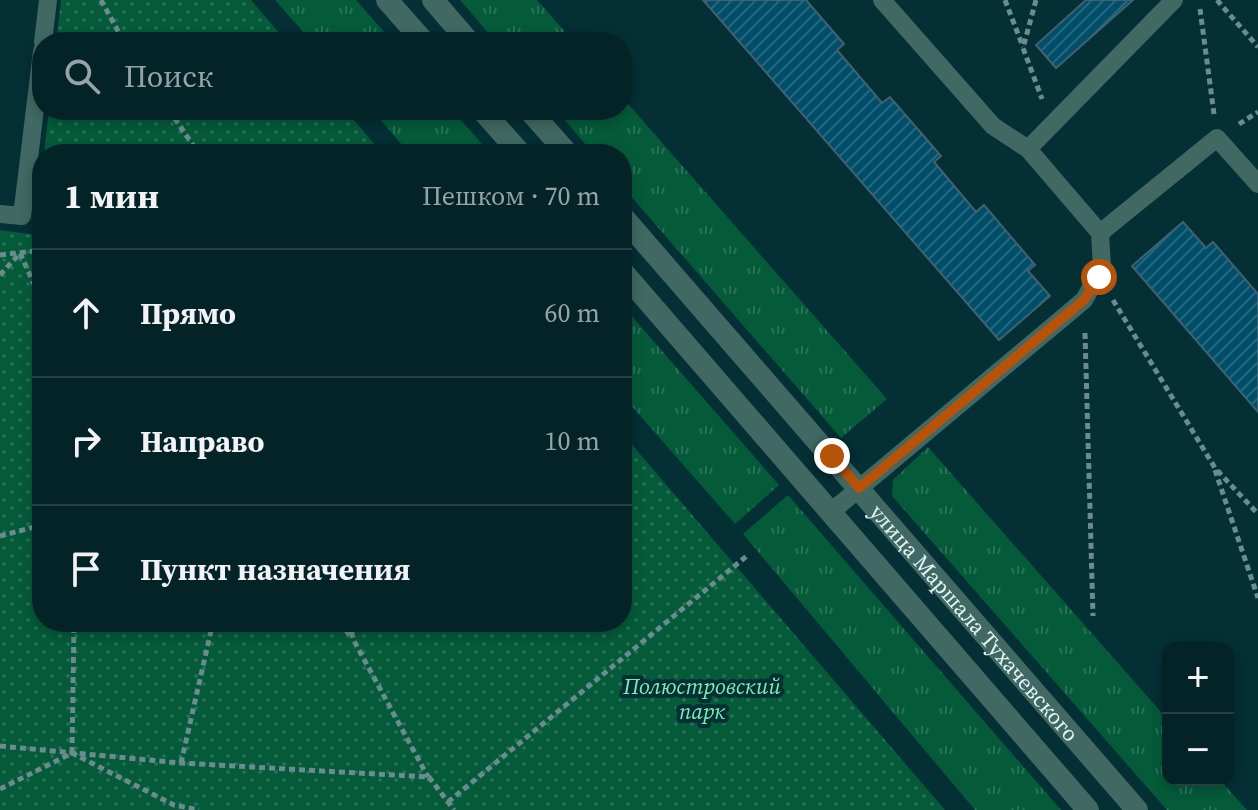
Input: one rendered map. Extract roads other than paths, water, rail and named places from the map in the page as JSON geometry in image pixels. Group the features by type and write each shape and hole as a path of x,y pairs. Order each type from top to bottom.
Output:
{"street":[{"path":"387,0 415,32"},
{"path":"433,0 460,32"},
{"path":"491,120 512,144"},
{"path":"538,120 559,144"},
{"name":"улица Маршала Тухачевского","path":"632,227 1137,810"},
{"name":"улица Маршала Тухачевского","path":"632,283 1088,810"}],"lane":[{"path":"44,32 48,0"},
{"path":"831,512 1084,300 1099,277 1100,233 1028,149 993,126 882,0"},
{"path":"1028,149 1050,123 1174,0"},
{"path":"0,214 22,216 34,120"},
{"path":"1100,233 1217,138 1258,184"}],"park label":[{"name":"Полюстровский парк","path":"702,698"}]}
